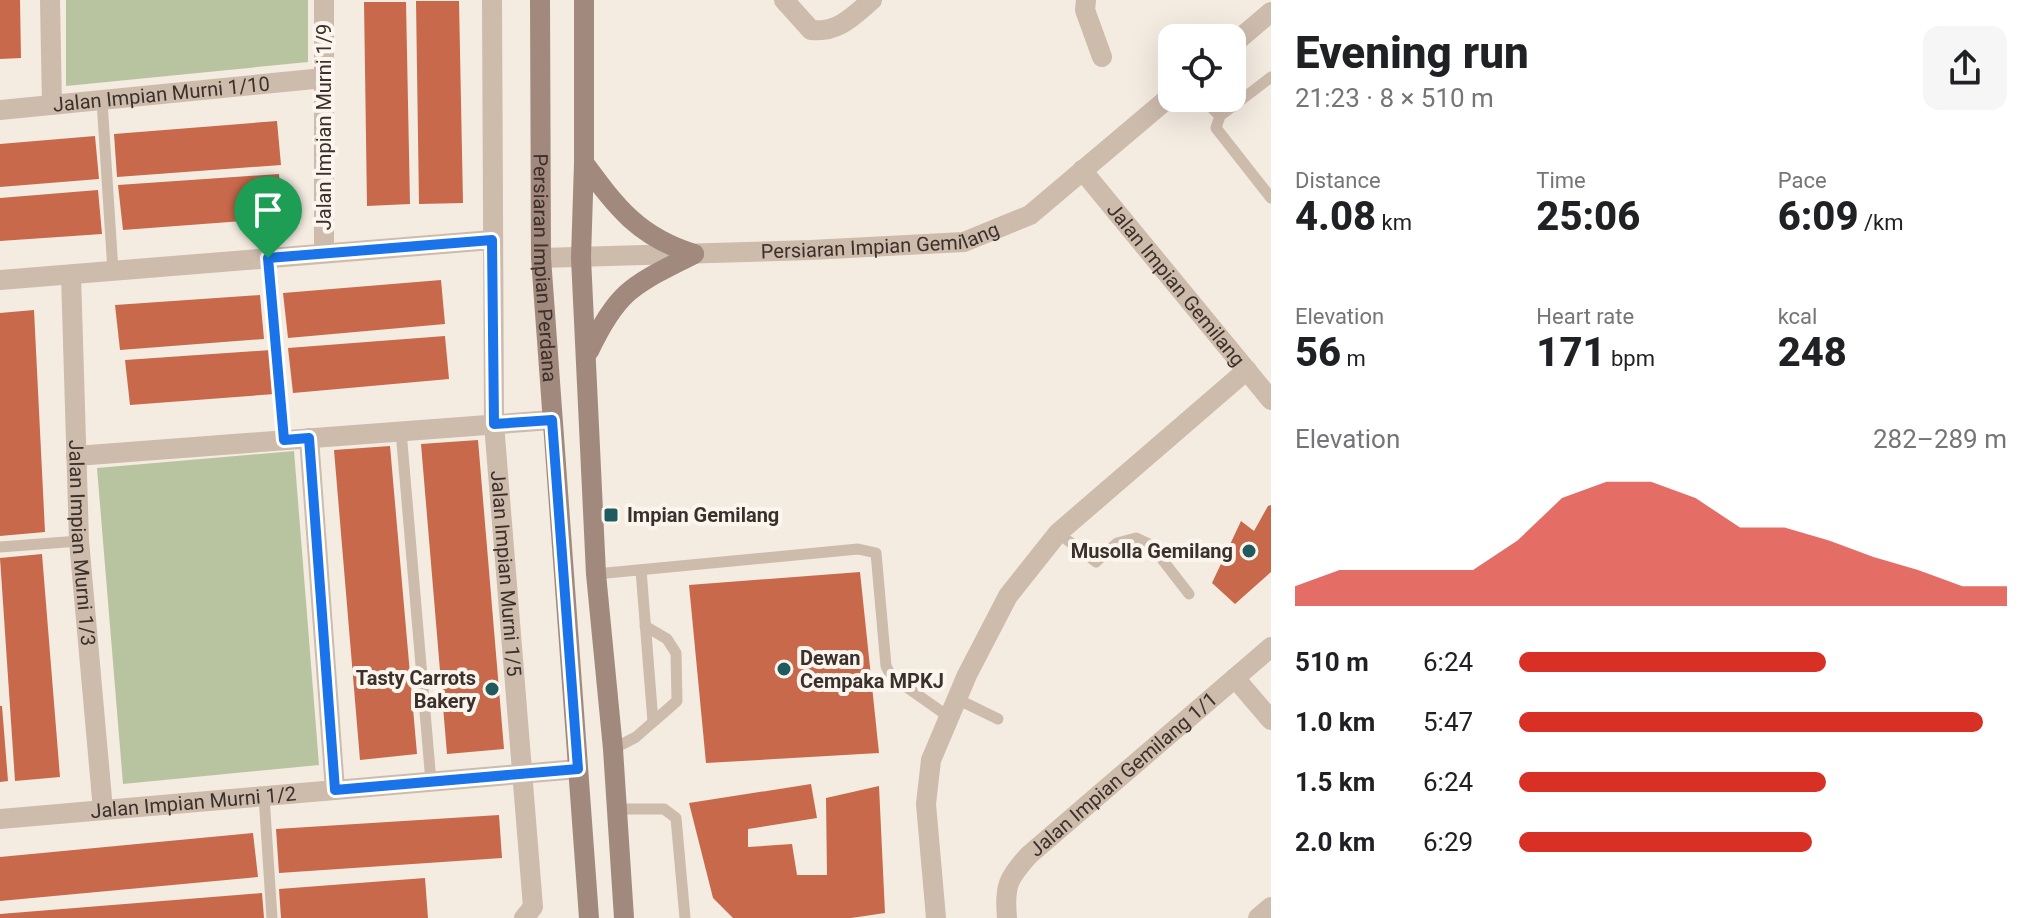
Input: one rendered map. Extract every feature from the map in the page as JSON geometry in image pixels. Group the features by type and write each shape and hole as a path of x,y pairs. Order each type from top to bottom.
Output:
{"street":[{"path":"50,0 52,105"},
{"name":"Jalan Impian Murni 1/9","path":"324,0 324,253"},
{"name":"Jalan Impian Murni 1/5","path":"492,0 494,424 521,774 528,913"},
{"name":"Persiaran Impian Perdana","path":"540,0 541,258 589,918"},
{"name":"Persiaran Impian Perdana","path":"584,0 581,258 596,574 613,749 624,918"},
{"path":"784,0 811,30 828,32 844,24 872,0"},
{"path":"1086,0 1085,10 1102,57"},
{"path":"1246,33 1271,12"},
{"name":"Jalan Impian Murni 1/10","path":"0,110 324,78"},
{"name":"Persiaran Impian Gemilang","path":"541,258 964,242 1030,215 1158,107"},
{"path":"584,163 616,206 639,228 667,246 694,254"},
{"name":"Jalan Impian Gemilang","path":"1082,170 1271,400"},
{"path":"0,280 492,240"},
{"path":"587,354 618,298 638,283 694,254"},
{"name":"Jalan Impian Murni 1/3","path":"71,275 79,541 103,810"},
{"path":"936,918 926,804 931,760 1008,596 1058,533 1247,370"},
{"path":"76,456 552,420"},
{"path":"309,438 335,790"},
{"name":"Jalan Impian Gemilang 1/1","path":"1007,918 1005,899 1011,876 1029,855 1271,647"},
{"path":"1235,678 1271,720"},
{"name":"Jalan Impian Murni 1/2","path":"0,819 578,769"},
{"path":"1258,918 1271,907"}],"lane":[{"path":"1271,77 1220,116 1216,128 1271,198"},
{"path":"102,101 113,271"},
{"path":"1216,112 1220,116"},
{"path":"268,258 284,440"},
{"path":"401,431 431,782"},
{"path":"1058,533 1096,562 1117,543 1136,538 1151,545 1189,594"},
{"path":"0,547 79,541"},
{"path":"596,574 858,549 876,553 886,666 891,676 953,708 998,719"},
{"path":"641,570 653,722"},
{"path":"613,749 636,737 677,701 676,653 667,639 645,626"},
{"path":"264,796 272,918"},
{"path":"617,809 664,809 676,818 685,918"}],"green space":[{"path":"66,0 308,0 308,62 66,86"},
{"path":"294,451 319,765 123,784 97,468"}],"building":[{"path":"0,0 20,0 21,58 0,59"},
{"path":"416,1 459,1 463,203 419,204"},
{"path":"364,2 406,2 410,204 367,206"},
{"path":"277,121 281,165 117,177 114,134"},
{"path":"95,136 99,179 0,187 0,144"},
{"path":"279,174 283,218 123,230 118,185"},
{"path":"98,190 102,234 0,241 0,198"},
{"path":"441,280 445,324 288,338 283,293"},
{"path":"260,295 264,339 120,350 115,305"},
{"path":"34,310 45,532 0,536 0,313"},
{"path":"445,336 449,379 293,393 288,348"},
{"path":"271,350 275,394 130,405 125,360"},
{"path":"478,440 504,749 447,754 421,444"},
{"path":"390,446 417,754 360,760 334,450"},
{"name":"Musolla Gemilang","path":"1271,505 1271,572 1235,604 1212,583 1241,521 1254,531"},
{"path":"42,554 60,777 15,781 0,558"},
{"name":"Dewan Cempaka MPKJ","path":"860,572 879,753 706,763 689,585"},
{"path":"0,706 8,781 0,782"},
{"path":"811,784 817,818 748,829 748,847 792,844 797,875 827,875 826,798 879,786 885,913 851,918 733,918 713,898 689,803"},
{"path":"499,815 502,858 279,873 276,829"},
{"path":"253,833 258,877 0,901 0,857"},
{"path":"425,878 428,918 281,918 279,889"},
{"path":"262,893 264,918 0,918 0,914"}],"place":[{"name":"Impian Gemilang","path":"611,515"},
{"name":"Musolla Gemilang","path":"1249,551"},
{"name":"Dewan Cempaka MPKJ","path":"784,669"},
{"name":"Tasty Carrots Bakery","path":"492,689"}],"route":[{"path":"492,240 494,424 552,420 578,769 335,790 309,438 284,440 268,258 492,240"}]}
